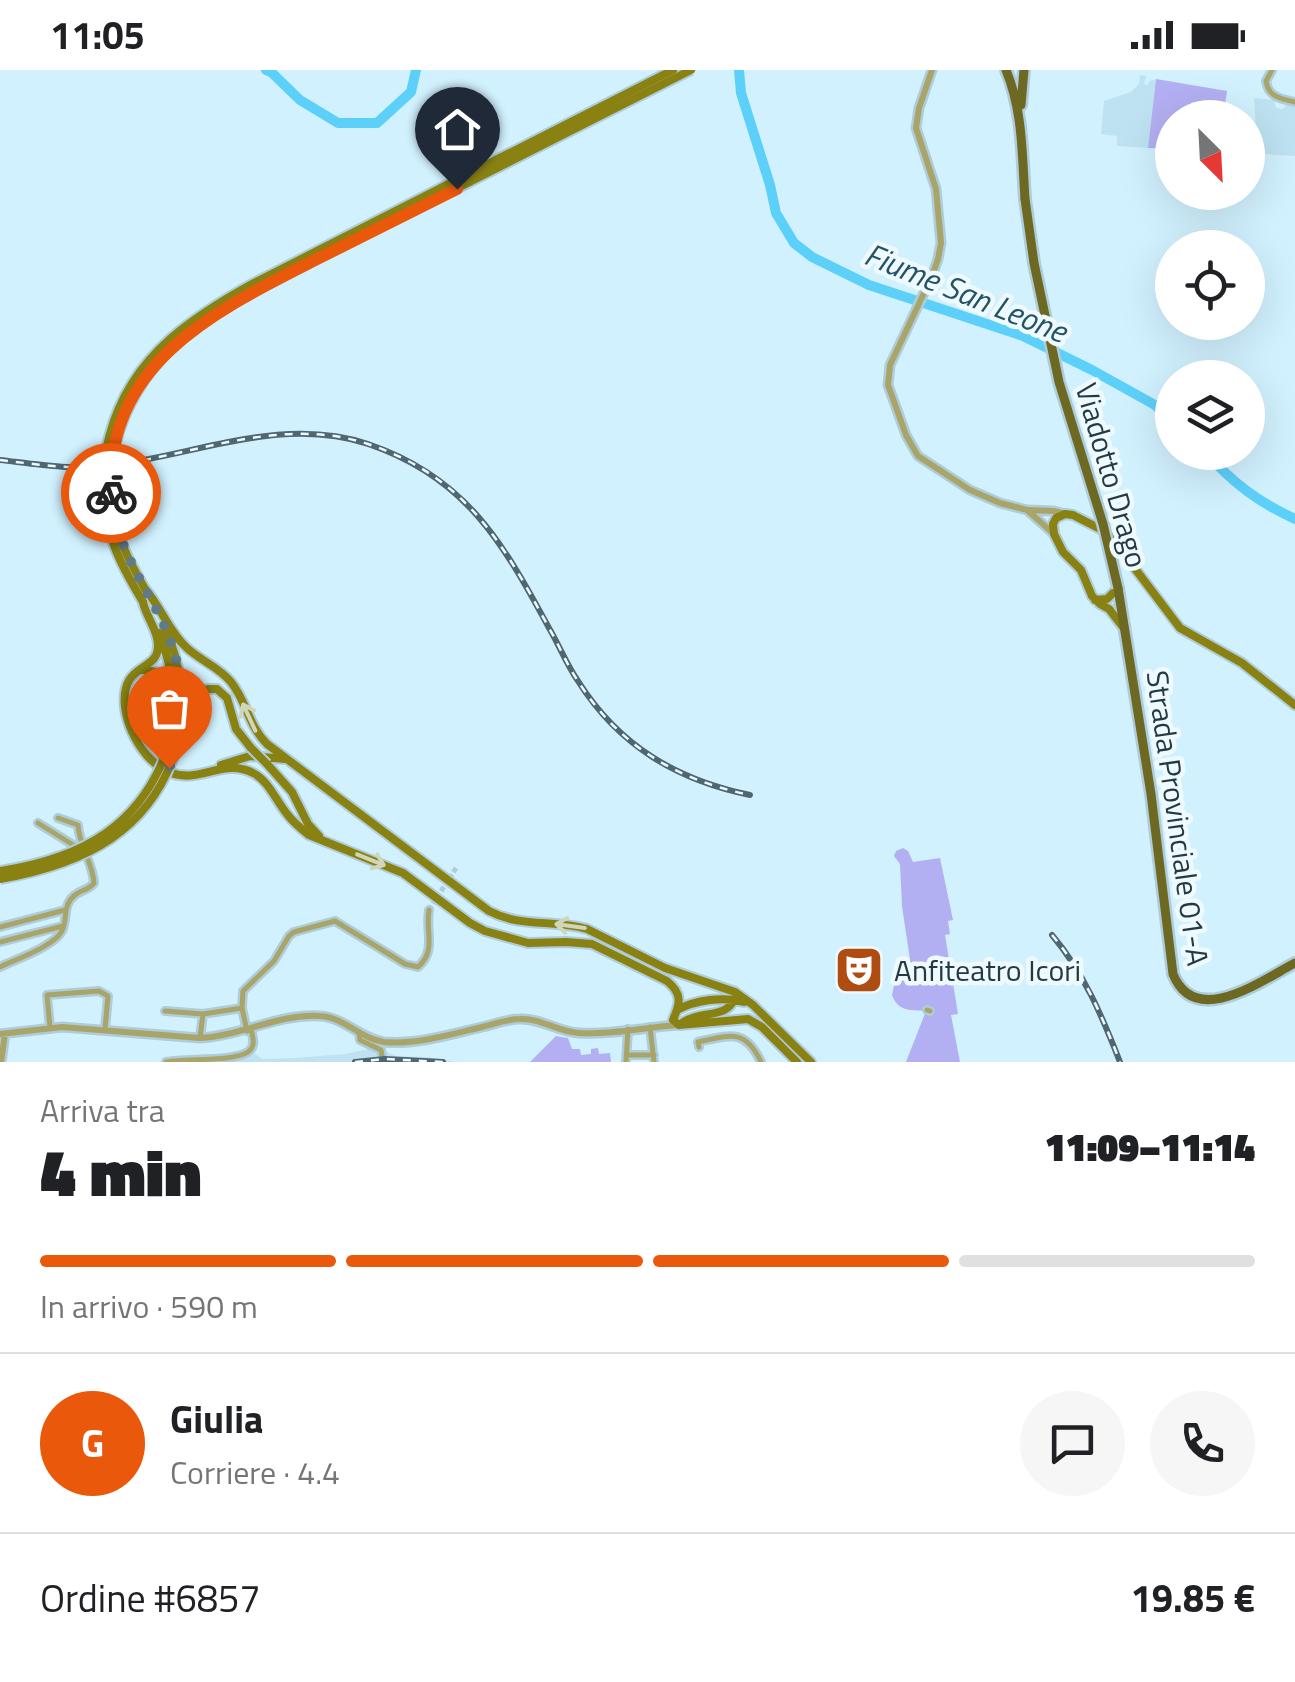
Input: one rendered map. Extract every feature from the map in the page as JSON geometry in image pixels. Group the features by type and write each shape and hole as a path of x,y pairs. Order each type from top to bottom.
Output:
{"main road":[{"path":"174,742 171,668 159,633 116,550 106,514 103,481 107,443 133,381 156,352 196,318 252,284 673,70"},
{"path":"0,878 65,863 120,833 161,786 174,742 182,694 178,664 166,630 130,564 117,530 112,501 112,461 120,426 148,374 200,324 256,290 690,70"},
{"path":"1020,118 1024,72"},
{"path":"1007,74 1020,118"},
{"name":"Viadotto Drago","path":"1020,118 1034,263 1059,382 1103,524 1118,588"},
{"path":"1120,602 1095,600 1080,570 1054,534 1056,518 1065,514 1108,533 1180,628 1242,663 1295,705"},
{"path":"1108,604 1118,588"},
{"name":"Strada Provinciale 01-A","path":"1118,588 1178,984 1196,998 1216,999 1236,994 1295,963"},
{"path":"145,590 187,648 229,678 252,727 267,744 489,911 514,921 586,928 666,968 733,995 753,1005 811,1062"},
{"path":"143,602 158,649 152,662 132,673 126,685 126,709 140,747 153,762 184,776 226,768 252,772 309,835 404,873 484,932 528,943 582,942 604,949 674,987 679,1000 676,1018"},
{"path":"1108,604 1124,629"},
{"path":"132,673 152,670 167,682 174,742"},
{"path":"0,870 63,856 116,827 154,782 190,703 208,688 217,689 227,698 236,729 292,792 315,833 328,843"},
{"path":"203,773 250,756 285,759"},
{"path":"676,1018 728,1010 733,995"},
{"path":"676,1018 688,1005 733,995"},
{"path":"676,1018 748,1019 762,1027 797,1062"}],"street":[{"path":"932,70 916,128 934,178 941,243 932,276 890,365 888,380 912,448 928,464 1000,503 1065,514"},
{"path":"1272,70 1266,81 1268,90 1278,98 1295,102"},
{"path":"1026,510 1054,534"},
{"path":"0,966 46,945 60,934 64,910 75,894 88,890 94,883 78,825 58,818"},
{"path":"38,823 85,852"},
{"path":"0,927 64,910"},
{"path":"166,1062 227,1058 244,1055 251,1049 254,1043 242,1008 243,991 274,960 288,936 304,928 339,922 406,964 418,966 429,953 429,910"},
{"path":"24,920 28,936"},
{"path":"0,942 63,926"},
{"path":"50,1028 47,995 98,991 108,996 105,1029"},
{"path":"165,1011 203,1014 242,1008"},
{"path":"200,1038 203,1014"},
{"path":"1,1062 2,1034 50,1028 200,1038 220,1037 290,1018 324,1016 376,1040 396,1042 522,1018 578,1034 665,1026 676,1018"},
{"path":"628,1030 626,1059 654,1058 650,1027"},
{"path":"360,1032 360,1040 380,1050 383,1062"},
{"path":"699,1048 698,1042 729,1035 750,1042 761,1062"}],"shaded area":[{"path":"1140,75 1146,76 1147,85 1156,79 1148,148 1117,146 1117,136 1101,134 1104,101 1131,92 1139,84"},
{"path":"1156,79 1227,91 1226,100 1155,100 1155,148 1148,148"},
{"path":"1254,98 1274,100 1276,108 1283,109 1283,102 1295,103 1295,156 1265,154 1265,100"},
{"path":"903,848 913,862 940,858 953,920 948,921 950,934 945,935 958,1014 951,1015 960,1062 906,1062 926,1011 901,1007 892,995 899,962 910,960 900,864 894,856"},
{"path":"556,1036 568,1038 572,1049 580,1049 581,1055 598,1048 599,1054 610,1053 611,1062 530,1062"},
{"path":"372,1048 381,1055 385,1051 396,1056 457,1062 222,1062 247,1059 254,1053 262,1059 295,1058"}],"waterway":[{"name":"Fiume San Leone","path":"266,70 300,100 338,123 377,123 411,92 416,70"},
{"name":"Fiume San Leone","path":"739,70 741,93 776,213 794,243 812,257 869,285 1023,336 1155,405"},
{"name":"Fiume San Leone","path":"1223,470 1269,506 1295,519"}],"tunnel":[{"path":"429,910 456,868"}],"railway":[{"path":"0,460 66,467 106,466 237,440 302,434 335,436 402,458 456,494 478,516 515,568 574,675 612,724 631,742 674,769 750,795"},
{"path":"1052,935 1083,980 1120,1062"},
{"path":"355,1062 443,1062"}],"way so far":[{"path":"111,493 117,530 130,564 166,630 181,678 178,743 169,768"}],"place":[{"name":"Anfiteatro Icori","path":"859,970"}],"route":[{"path":"111,493 115,443 126,411 148,374 174,345 256,290 457,189"}]}
